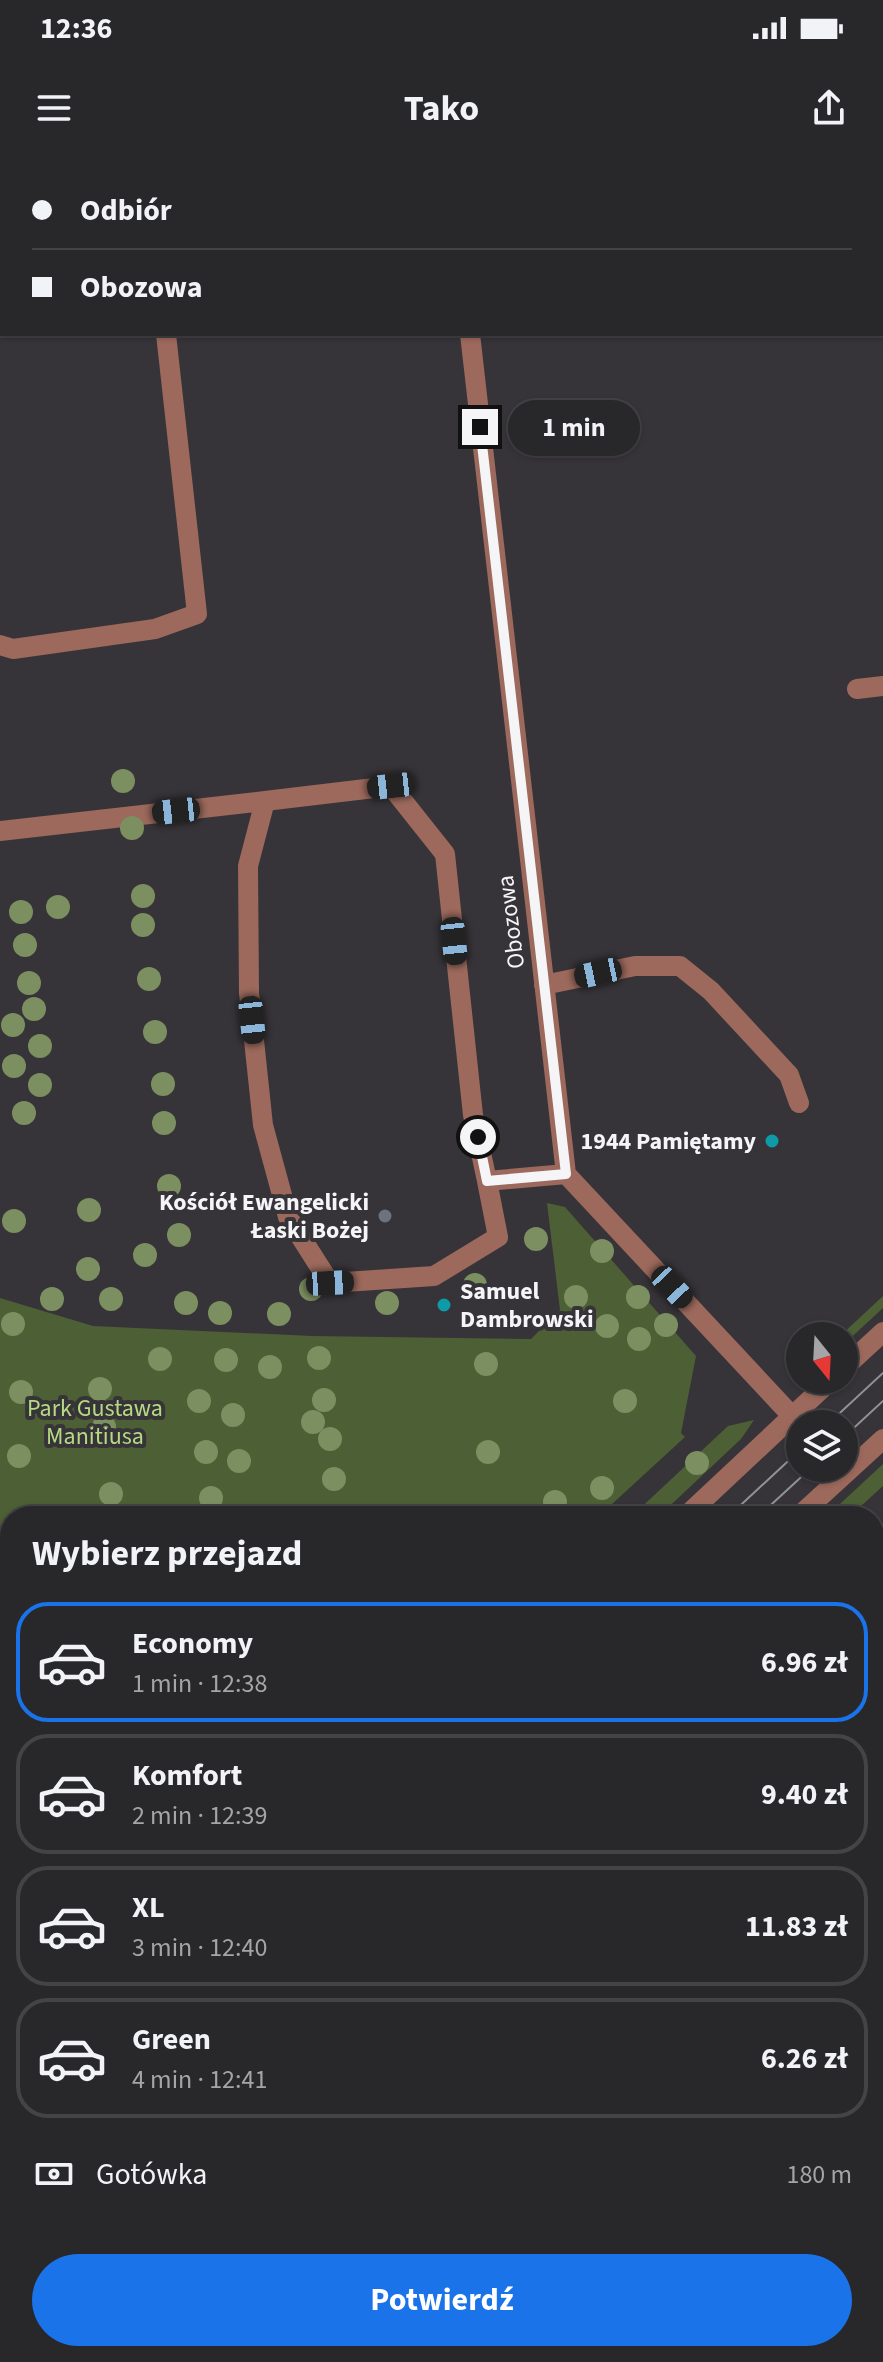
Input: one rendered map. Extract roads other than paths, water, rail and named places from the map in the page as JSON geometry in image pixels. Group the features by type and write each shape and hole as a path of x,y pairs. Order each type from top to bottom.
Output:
{"street":[{"path":"0,645 13,649 155,629 197,614 166,336"},
{"name":"Obozowa","path":"470,336 566,1174"},
{"path":"857,689 883,686"},
{"path":"0,831 391,786 445,854 473,1115 498,1237 434,1276 330,1283 288,1217 263,1125 249,993 248,866 265,801"},
{"path":"544,985 635,966 680,966 711,991 789,1075 799,1103"},
{"path":"487,1181 566,1174 786,1410"},
{"path":"858,1355 883,1332"},
{"path":"800,1410 817,1394"},
{"path":"697,1506 786,1423"},
{"path":"810,1506 883,1439"}],"tram line":[{"path":"843,1410 883,1373"},
{"path":"858,1424 883,1401"},
{"path":"740,1506 786,1463"},
{"path":"770,1506 796,1482"}],"place":[{"name":"1944 Pamiętamy","path":"772,1141"},
{"name":"Kościół Ewangelicki Łaski Bożej","path":"385,1216"},
{"name":"Samuel Dambrowski","path":"444,1305"}],"park label":[{"name":"Park Gustawa Manitiusa","path":"95,1422"}]}
